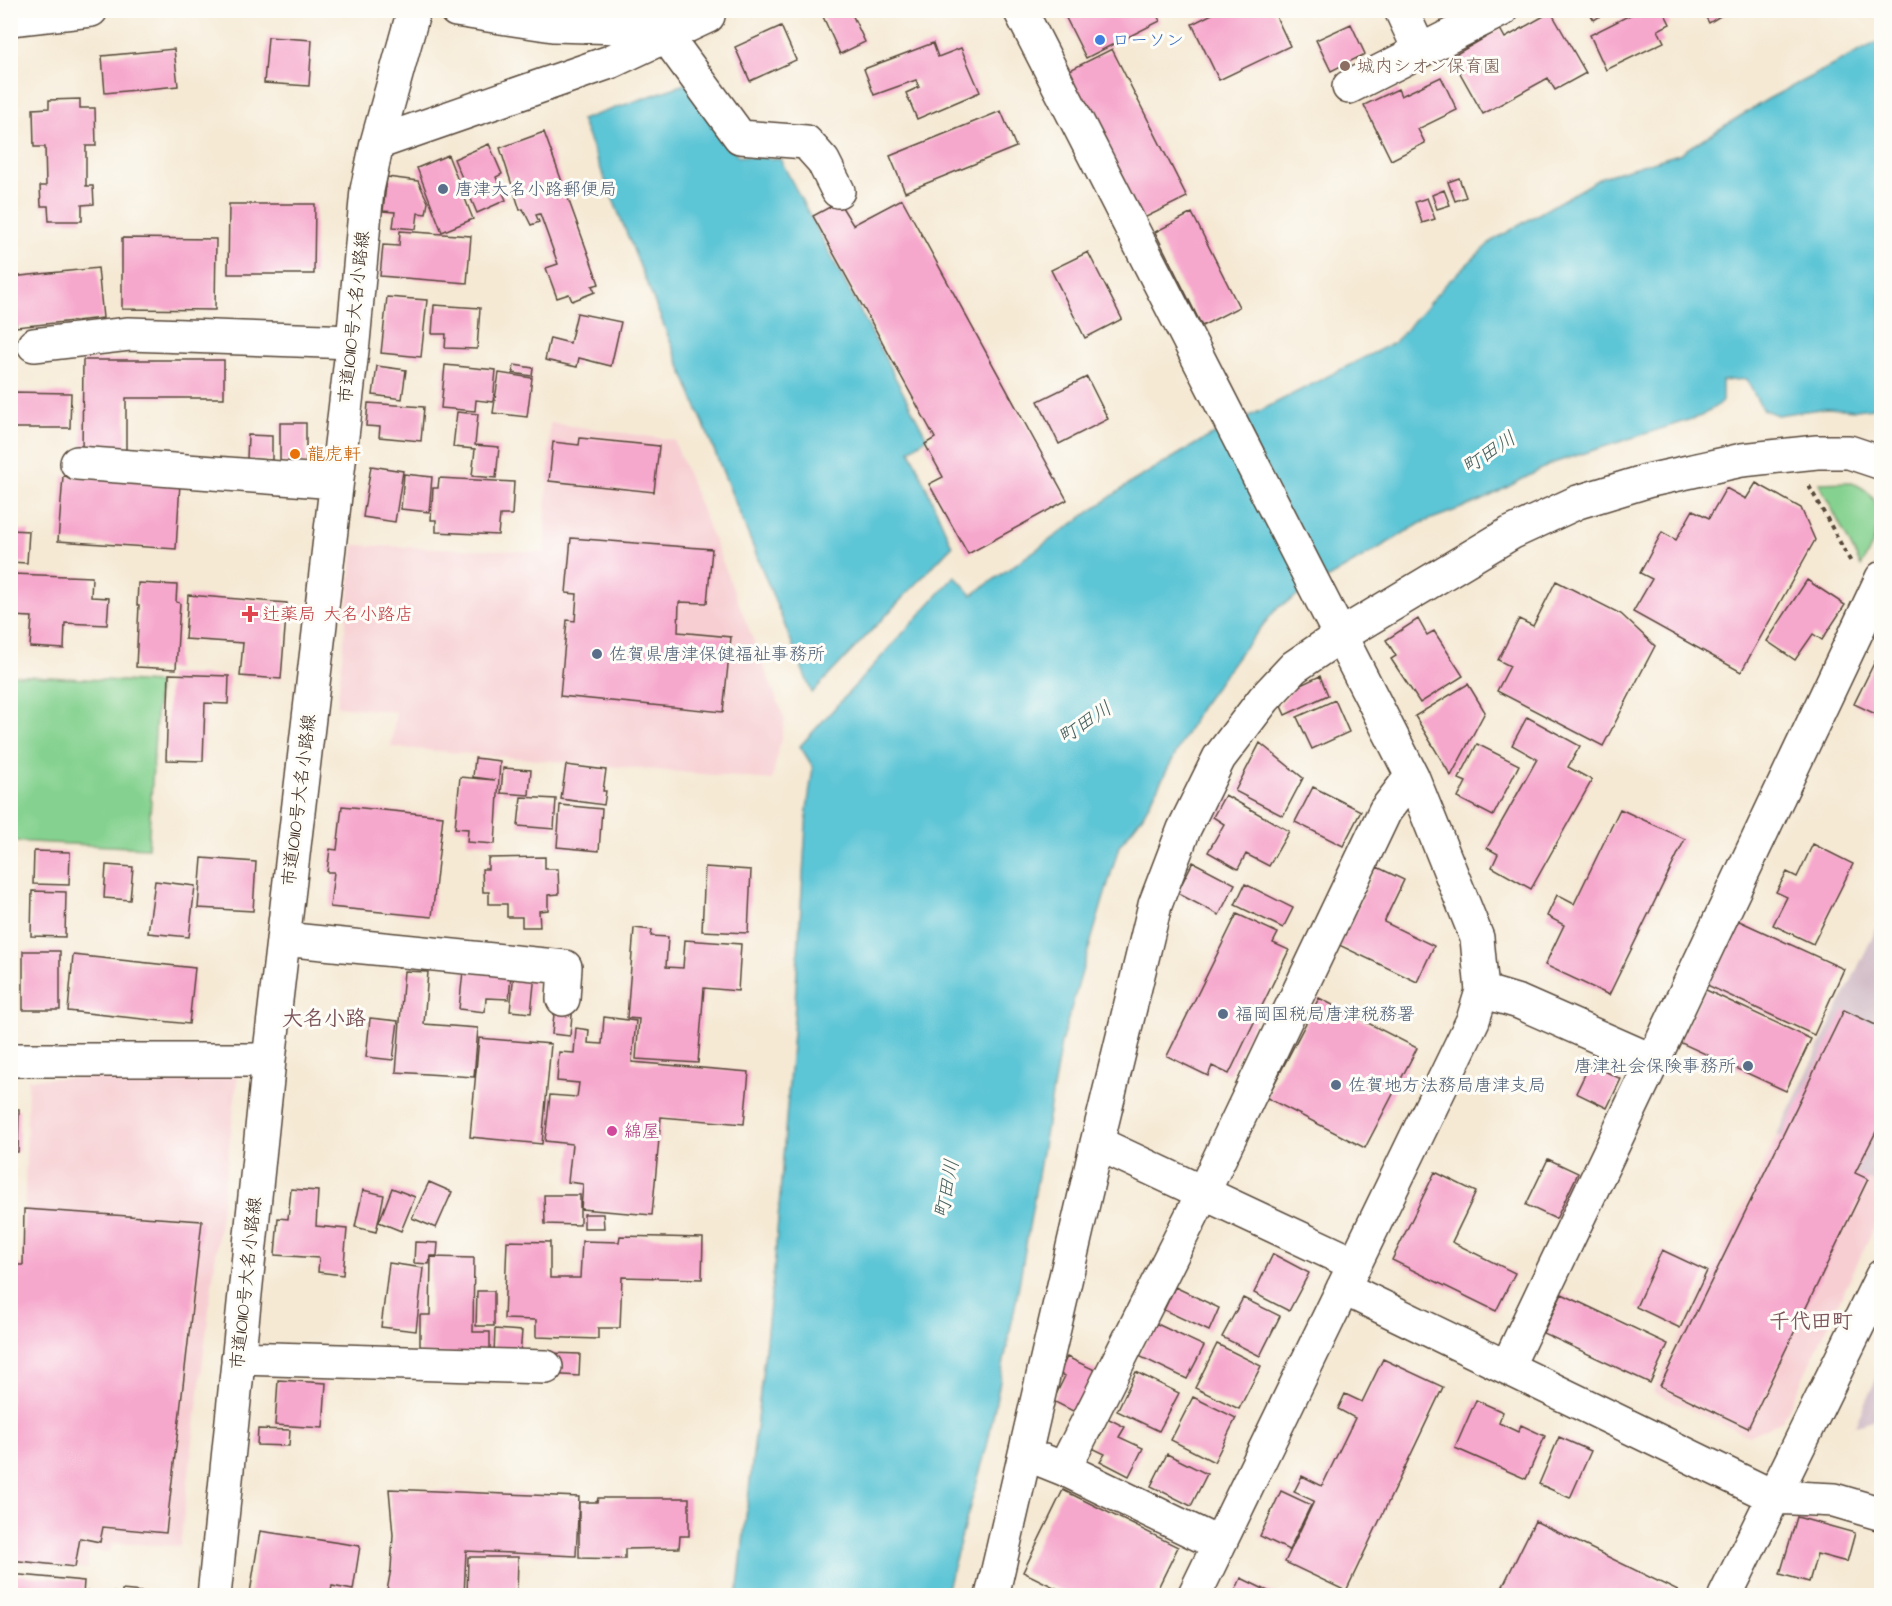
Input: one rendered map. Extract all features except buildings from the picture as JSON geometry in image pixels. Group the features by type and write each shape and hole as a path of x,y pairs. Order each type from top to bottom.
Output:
{"street":[{"path":"10,19 91,10"},
{"name":"市道10110号大名小路線","path":"214,1596 269,1060 353,342 367,190 377,142 414,10"},
{"path":"456,10 554,25 622,27 715,13"},
{"path":"1020,10 1412,776 1477,938 1482,991 1473,1020 1194,1596"},
{"path":"1401,10 1420,51"},
{"path":"1349,87 1501,10"},
{"path":"377,142 610,62 715,13"},
{"path":"666,36 740,137 806,142 823,161 838,191"},
{"path":"34,345 129,334 353,342"},
{"path":"992,1596 1097,1143 1155,905 1184,829 1219,758 1264,699 1335,624 1511,532 1578,502 1647,481 1742,460 1792,454 1849,452 1881,464"},
{"path":"77,463 336,482"},
{"path":"1507,1367 1876,588"},
{"path":"1064,1469 1203,1193 1385,811 1412,776"},
{"path":"283,939 565,967 563,999"},
{"path":"1482,991 1519,1002 1653,1061"},
{"path":"10,1060 269,1060"},
{"path":"1097,1143 1203,1193 1507,1367 1774,1497 1834,1500 1881,1514"},
{"path":"1725,1596 1881,1276"},
{"path":"238,1358 546,1368"},
{"path":"1025,1454 1064,1469 1219,1544"}],"path":[{"path":"1792,454 1876,588"}],"shaded area":[{"path":"550,423 674,440 785,720 772,780 391,747 396,712 337,706 354,545 544,552"},
{"path":"1881,919 1881,1185 1777,1135"},
{"path":"238,1074 180,1546 113,1543 110,1552 89,1550 87,1569 11,1560 10,1265 23,1265 28,1079"},
{"path":"1777,1135 1881,1185 1881,1213 1783,1420 1748,1436 1653,1392"},
{"path":"1881,1368 1881,1418 1855,1425"}],"green space":[{"path":"1849,482 1863,488 1872,497 1878,518 1873,542 1861,566 1819,483"},
{"path":"10,675 158,683 148,848 11,841"}],"water":[{"name":"町田川","path":"1881,40 1881,407 1856,410 1827,408 1777,415 1762,409 1746,379 1722,381 1722,402 1701,416 1553,463 1483,500 1421,523 1277,608 1200,708 1143,815 1119,846 1061,1043 1017,1296 987,1446 945,1595 737,1596 774,1269 794,1019 807,809 813,767 800,746 955,576 972,595 1132,482 1201,441 1395,342 1447,283 1492,241 1602,177 1679,154 1768,99"},
{"path":"688,83 738,156 780,159 927,438 910,450 952,546 812,693 581,120"}],"place":[{"name":"ローソン","path":"1100,40"},
{"name":"城内シオン保育園","path":"1345,66"},
{"name":"唐津大名小路郵便局","path":"443,189"},
{"name":"龍虎軒","path":"295,454"},
{"name":"辻薬局 大名小路店","path":"250,614"},
{"name":"佐賀県唐津保健福祉事務所","path":"597,654"},
{"name":"福岡国税局唐津税務署","path":"1223,1014"},
{"name":"唐津社会保険事務所","path":"1748,1066"},
{"name":"佐賀地方法務局唐津支局","path":"1336,1085"},
{"name":"綿屋","path":"612,1131"}],"district":[{"name":"大名小路","path":"324,1018"},
{"name":"千代田町","path":"1811,1321"}]}
